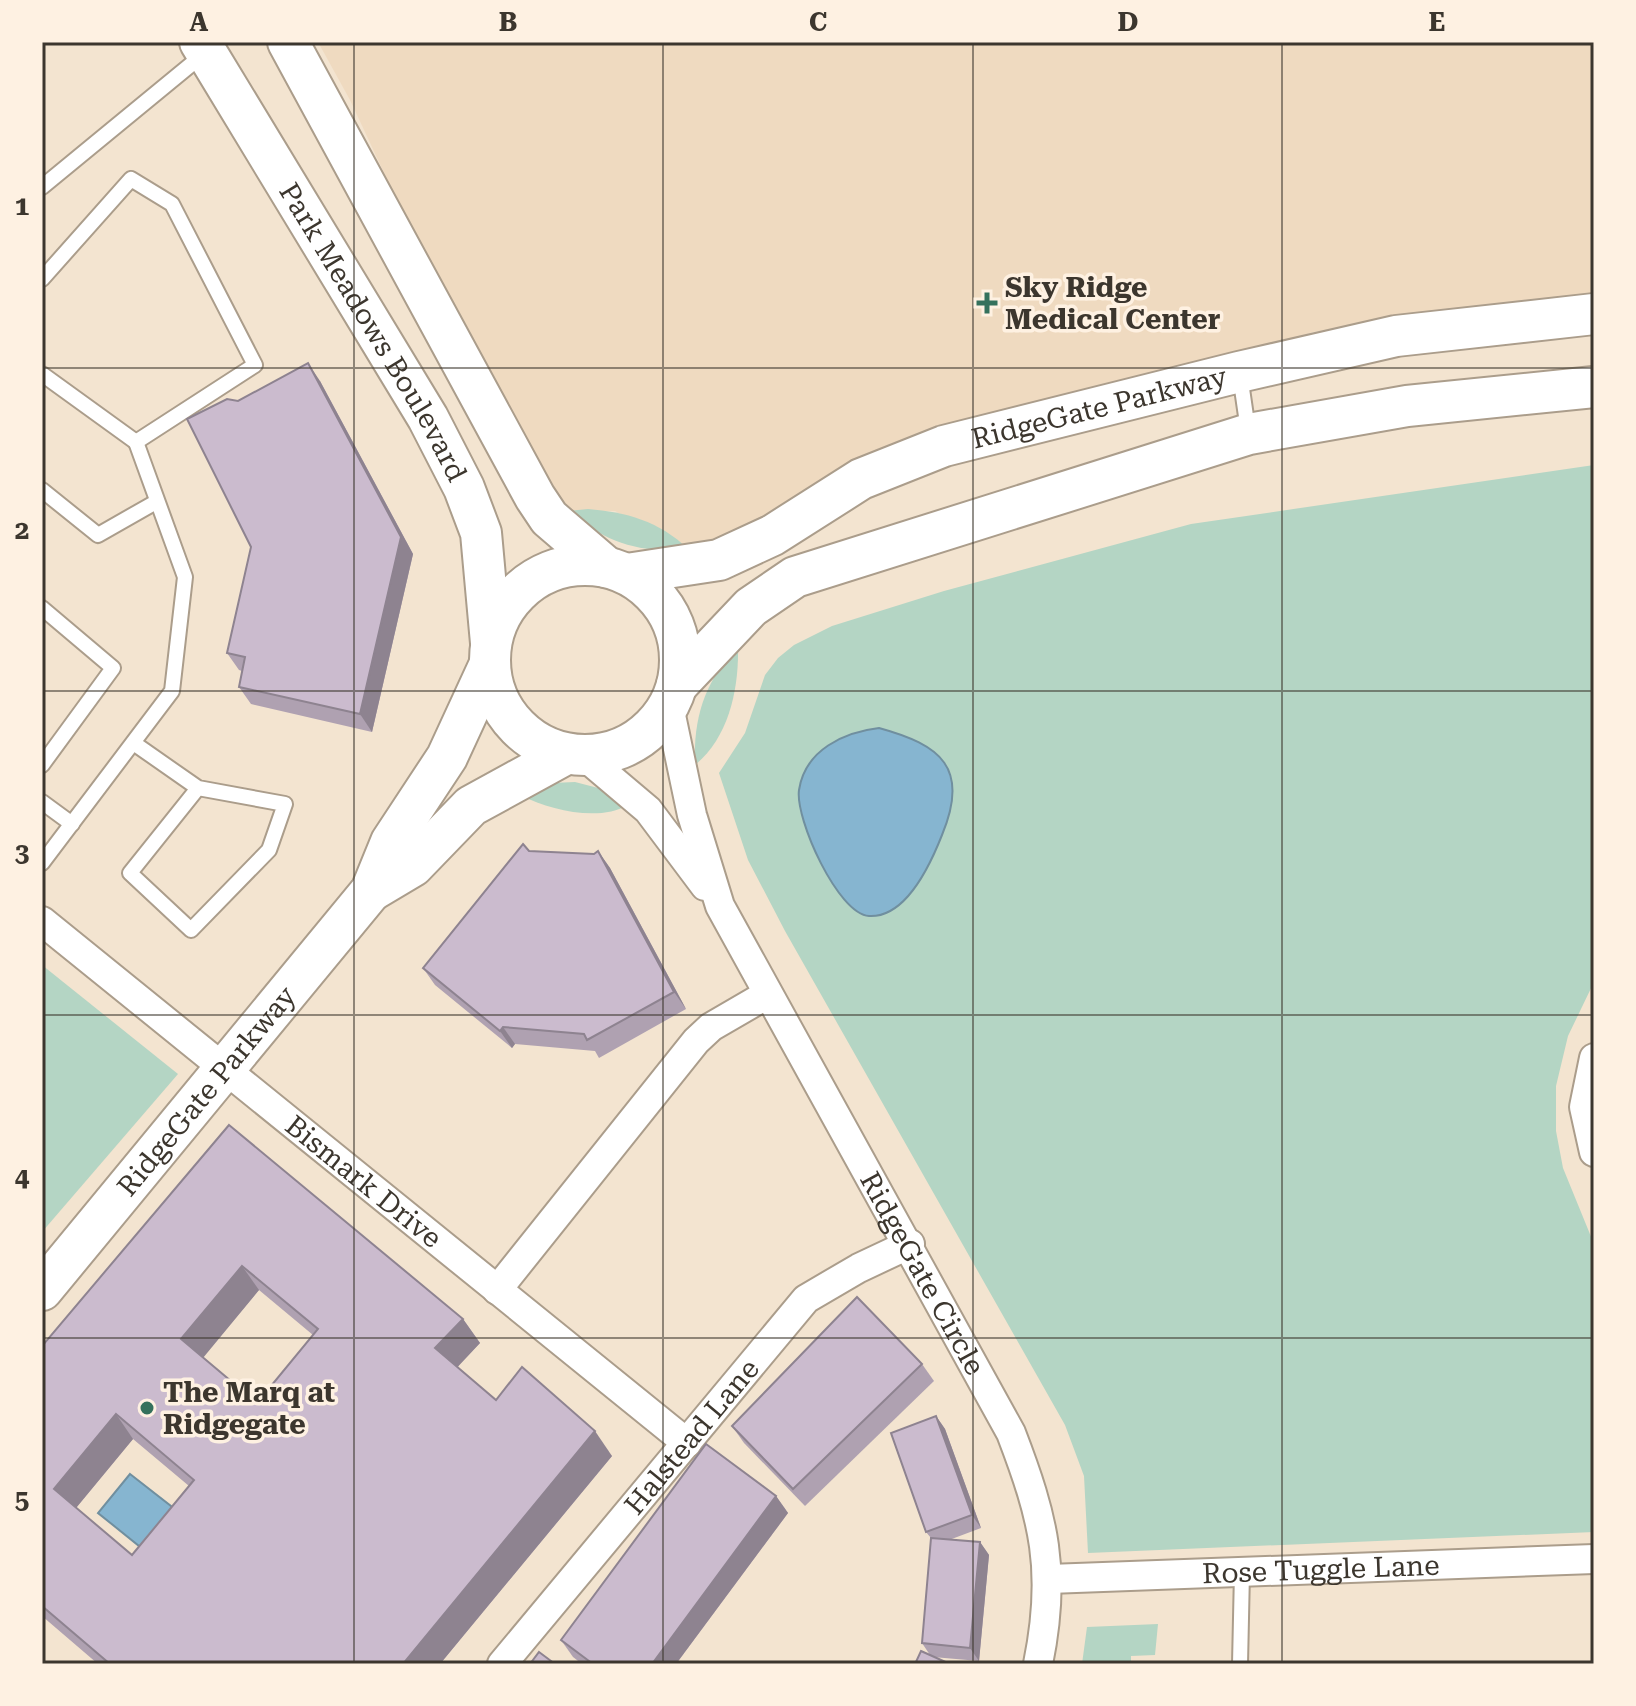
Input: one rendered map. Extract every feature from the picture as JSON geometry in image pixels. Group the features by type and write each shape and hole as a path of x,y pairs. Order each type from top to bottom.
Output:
{"main road":[{"name":"Park Meadows Boulevard","path":"288,42 535,497 549,518 616,570"},
{"name":"Park Meadows Boulevard","path":"203,47 428,418 464,488 481,533 490,654"},
{"name":"RidgeGate Parkway","path":"42,1290 371,891 391,842 447,757 509,603 523,587 562,567 584,564 616,570 719,560 773,535 861,479 944,446 1396,336 1594,314"},
{"name":"RidgeGate Parkway","path":"371,891 413,866 471,806 574,754 620,750 640,739 673,695 751,607 795,577 1249,434 1407,406 1594,387"},
{"path":"616,570 660,601 672,620 679,641 673,695"},
{"path":"490,654 493,688 516,727 534,741 574,754"}],"street":[{"name":"RidgeGate Circle","path":"673,695 695,828 720,906"},
{"name":"RidgeGate Circle","path":"574,754 648,810 720,906 766,995 910,1244 1011,1433 1034,1493 1044,1535 1049,1579 1038,1664"},
{"name":"Bismark Drive","path":"42,921 687,1443"},
{"path":"497,1290 696,1041 711,1027 766,995"},
{"path":"1594,1058 1584,1107 1594,1152"},
{"name":"Halstead Lane","path":"502,1664 806,1299 859,1268 910,1244"},
{"name":"Rose Tuggle Lane","path":"1049,1579 1594,1559"}],"lane":[{"path":"42,187 203,47"},
{"path":"42,279 131,179 172,204 255,365 136,442"},
{"path":"1239,372 1249,434"},
{"path":"42,374 136,442 185,577 172,691 135,744 42,863"},
{"path":"42,490 98,535 156,502"},
{"path":"42,608 113,668 42,765"},
{"path":"135,744 198,788 285,804 269,850 191,930 130,873 198,788"},
{"path":"42,802 72,824"},
{"path":"1240,1664 1242,1572"}],"shaded area":[{"name":"Sky Ridge Medical Center","path":"318,42 1594,42 1594,295 1313,332 1173,378 739,538 688,549 615,511 568,511 550,493 450,314 350,100"}],"green space":[{"path":"1594,465 1594,982 1568,1036 1556,1086 1556,1131 1563,1168 1594,1244 1594,1532 1088,1553 1084,1476 1065,1425 785,931 748,860 719,773 745,733 765,675 778,658 794,645 832,626 944,591 1191,524"},
{"path":"588,509 616,513 654,525 688,549 654,550 624,544 595,531 568,511"},
{"path":"738,646 730,711 716,741 695,765 696,731 703,701 717,673"},
{"path":"575,782 602,789 628,805 603,813 575,812 546,806 522,796 552,783"},
{"path":"42,965 178,1074 42,1232"},
{"path":"1158,1624 1155,1655 1131,1656 1131,1664 1082,1664 1087,1627"}],"water":[{"path":"879,728 919,742 934,752 951,776 953,792 942,835 915,887 894,908 869,916 844,900 832,883 811,842 799,790 809,764 828,746 853,734"},
{"path":"130,1474 176,1510 144,1550 98,1513"}],"building":[{"path":"308,363 401,537 360,714 239,687 245,657 227,653 251,547 187,419 227,399 238,401"},
{"path":"523,844 529,851 594,854 598,851 674,992 587,1040 584,1034 503,1027 500,1031 423,968"},
{"name":"The Marq at Ridgegate","path":"229,1125 463,1319 435,1348 496,1400 522,1367 595,1431 403,1664 110,1664 42,1606 42,1346","holes":["242,1266 318,1329 257,1403 181,1339","116,1414 194,1480 132,1555 54,1489"]},
{"path":"857,1297 922,1364 793,1489 732,1426"},
{"path":"936,1416 972,1515 926,1532 891,1433"},
{"path":"706,1444 776,1496 652,1664 593,1664 561,1640"},
{"path":"931,1538 980,1542 970,1648 922,1643"},
{"path":"921,1651 950,1664 915,1664"},
{"path":"539,1652 555,1664 530,1664"}],"place":[{"name":"Sky Ridge Medical Center","path":"987,303"},
{"name":"The Marq at Ridgegate","path":"147,1408"}]}
